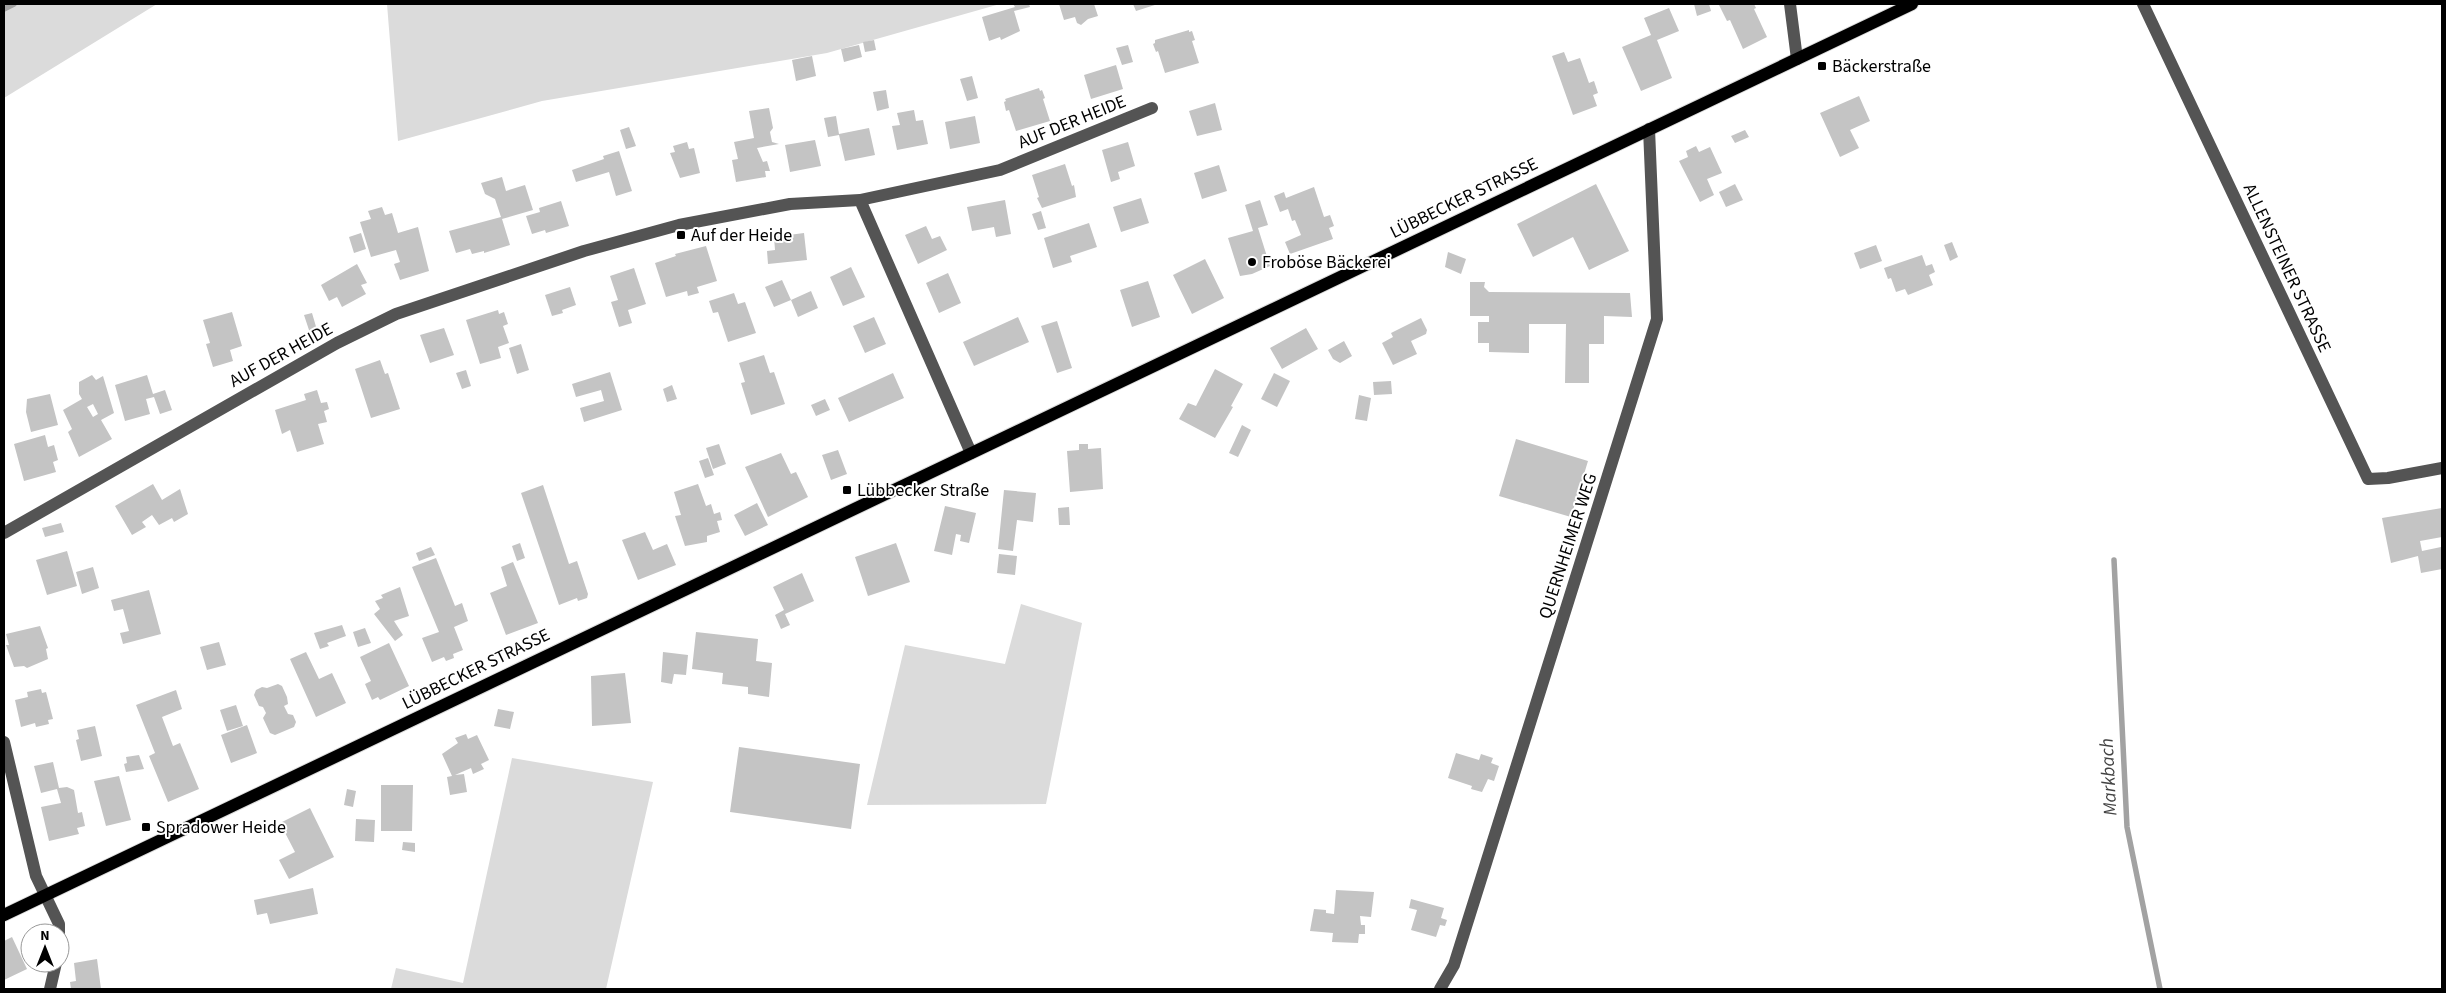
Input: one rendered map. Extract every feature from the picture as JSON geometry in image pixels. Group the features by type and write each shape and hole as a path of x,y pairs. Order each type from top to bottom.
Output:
{"main road":[{"name":"LÜBBECKER STRASSE","path":"4,915 1912,4"}],"street":[{"path":"1790,4 1797,58"},
{"name":"ALLENSTEINER STRASSE","path":"2143,4 2368,479 2388,478 2442,468"},
{"name":"AUF DER HEIDE","path":"4,533 337,342 396,314 584,250 679,225 790,204 860,200 1000,170 1152,108"},
{"name":"QUERNHEIMER WEG","path":"1440,989 1454,965 1657,319 1649,129"},
{"path":"860,200 971,453"},
{"path":"4,742 36,876 59,923"},
{"path":"50,989 54,973"}],"shaded area":[{"path":"4,4 157,4 4,98"},
{"path":"387,4 1000,4 827,53 542,101 398,141"},
{"path":"1021,604 1082,623 1046,804 867,805 905,645 1005,664"},
{"path":"512,758 653,782 606,989 391,989 396,968 463,983"}],"building":[{"path":"1013,4 1029,4 1030,7 1014,11 1020,31 1001,40 1000,37 989,41 982,17 1015,7"},
{"path":"1059,4 1094,4 1098,16 1088,19 1081,25 1077,23 1075,17 1064,20"},
{"path":"1133,4 1158,4 1136,11"},
{"path":"1694,4 1709,4 1711,11 1697,16"},
{"path":"1754,4 1756,8 1754,9 1767,37 1743,49 1730,20 1727,21 1719,5"},
{"path":"1669,8 1679,31 1657,40 1672,78 1641,91 1622,47 1651,35 1644,18"},
{"path":"1189,30 1189,32 1192,31 1195,40 1192,41 1199,63 1165,73 1158,51 1156,52 1153,44 1155,40"},
{"path":"874,40 876,50 865,52 863,42"},
{"path":"859,45 862,57 844,62 841,49"},
{"path":"1128,45 1133,62 1122,65 1116,48"},
{"path":"1564,52 1568,62 1580,58 1589,83 1594,81 1598,93 1593,95 1597,106 1573,115 1552,56"},
{"path":"812,56 816,76 796,81 792,60"},
{"path":"1116,65 1123,89 1091,99 1084,75"},
{"path":"972,76 978,98 967,101 960,79"},
{"path":"1039,88 1040,91 1042,90 1045,98 1043,99 1050,121 1016,131 1009,110 1006,111 1005,99"},
{"path":"886,90 889,108 877,111 873,92"},
{"path":"1859,96 1870,121 1850,130 1859,148 1840,157 1820,113"},
{"path":"1215,103 1222,130 1197,136 1189,111"},
{"path":"769,108 773,128 770,132 772,142 779,144 757,148 763,162 767,161 770,171 765,171 766,177 736,182 732,160 738,159 734,142 754,138 749,111"},
{"path":"914,110 916,121 923,120 928,144 897,150 892,126 900,125 897,113"},
{"path":"836,116 839,134 869,128 875,155 845,161 839,135 828,137 824,118"},
{"path":"975,116 980,143 950,149 945,122"},
{"path":"629,127 636,146 626,149 620,130"},
{"path":"1745,130 1749,137 1735,143 1731,136"},
{"path":"815,140 821,166 790,172 785,145"},
{"path":"687,142 689,149 694,148 700,173 680,178 670,153 675,152 673,146"},
{"path":"1128,142 1135,166 1118,172 1120,179 1111,182 1102,150"},
{"path":"1696,146 1699,152 1710,147 1722,173 1707,179 1714,195 1700,202 1679,161 1688,157 1686,151"},
{"path":"619,151 632,191 616,196 609,172 576,182 572,170 604,159 603,156"},
{"path":"1065,164 1072,186 1074,185 1076,197 1042,208 1037,198 1039,197 1032,175"},
{"path":"1219,165 1227,191 1202,199 1194,173"},
{"path":"502,177 506,191 525,185 533,210 502,219 510,245 484,253 484,251 472,254 470,249 456,253 449,231 501,217 495,199 485,194 481,183"},
{"path":"1596,184 1629,251 1589,270 1573,237 1533,257 1517,224"},
{"path":"1735,184 1743,200 1726,207 1719,192"},
{"path":"1314,187 1324,217 1330,215 1334,226 1329,228 1333,239 1290,254 1285,242 1301,235 1295,220 1292,221 1288,209 1280,212 1274,196 1284,192 1286,198"},
{"path":"1141,198 1149,223 1121,232 1113,207"},
{"path":"1005,200 1011,234 996,237 994,227 972,231 967,207"},
{"path":"1260,200 1268,225 1258,228 1270,266 1252,274 1240,276 1228,238 1253,231 1245,205"},
{"path":"561,201 569,226 546,233 545,230 532,234 526,216 540,212 539,208"},
{"path":"382,207 385,215 392,213 398,233 418,227 429,271 400,280 394,264 400,262 396,250 371,257 360,222 371,219 368,211"},
{"path":"1041,211 1046,228 1038,230 1032,214"},
{"path":"1089,223 1097,247 1070,256 1072,262 1053,268 1044,238"},
{"path":"926,226 932,239 940,236 947,250 918,264 905,235"},
{"path":"361,233 366,249 354,253 349,237"},
{"path":"804,233 807,260 768,264 767,251 775,250 774,237"},
{"path":"1952,242 1958,257 1950,261 1944,245"},
{"path":"1876,245 1882,261 1860,269 1854,253"},
{"path":"706,246 717,281 697,287 699,293 688,296 687,291 666,297 655,263 676,256 675,254"},
{"path":"1448,252 1466,259 1461,274 1445,267"},
{"path":"1922,255 1926,266 1932,264 1935,272 1929,275 1933,285 1908,295 1905,289 1896,292 1891,278 1888,279 1884,268"},
{"path":"1205,259 1224,298 1192,314 1173,275"},
{"path":"357,264 367,283 361,285 366,294 342,307 337,297 329,301 321,285"},
{"path":"851,267 865,297 843,306 830,277"},
{"path":"634,268 646,304 628,310 632,323 619,327 611,302 618,300 610,276"},
{"path":"948,273 961,303 939,313 926,283"},
{"path":"782,280 791,300 774,307 765,287"},
{"path":"1148,281 1160,317 1132,327 1120,290"},
{"path":"1470,282 1485,282 1484,287 1489,292 1630,293 1632,317 1604,316 1604,344 1589,344 1589,383 1565,383 1566,324 1529,324 1529,353 1489,352 1489,343 1478,343 1478,322 1489,322 1489,316 1470,316"},
{"path":"570,287 576,305 562,310 563,313 552,316 545,295"},
{"path":"811,291 818,308 798,317 791,300"},
{"path":"734,293 738,304 745,302 756,333 728,342 718,312 713,313 709,301"},
{"path":"498,310 499,314 504,312 508,324 503,326 509,343 498,347 501,358 480,364 466,320"},
{"path":"232,312 242,346 230,350 233,361 213,367 206,344 210,343 203,320"},
{"path":"312,313 317,330 310,333 304,315"},
{"path":"874,317 886,344 865,353 853,326"},
{"path":"1018,317 1029,342 974,366 963,342"},
{"path":"1421,318 1427,330 1426,334 1411,341 1417,354 1393,365 1382,343 1393,337 1391,333"},
{"path":"1057,321 1072,368 1057,373 1041,326"},
{"path":"444,328 454,355 430,363 420,335"},
{"path":"1306,328 1318,349 1282,369 1270,348"},
{"path":"1344,341 1352,356 1340,363 1333,359 1328,350"},
{"path":"521,344 529,370 517,374 509,348"},
{"path":"764,355 770,373 774,372 785,404 751,415 741,383 745,382 739,363"},
{"path":"380,360 385,374 388,373 400,409 371,418 355,369"},
{"path":"1215,369 1243,384 1231,406 1233,407 1215,438 1179,419 1188,403 1196,406"},
{"path":"466,370 471,386 462,389 456,373"},
{"path":"610,372 622,410 584,422 580,408 604,401 601,390 576,397 572,384"},
{"path":"893,373 904,398 849,422 838,398"},
{"path":"1274,373 1290,381 1277,407 1261,399"},
{"path":"92,375 96,380 103,376 114,413 101,420 112,439 79,457 68,432 72,429 63,410 82,399 79,394 79,382","holes":["93,404 98,414 93,417 87,407"]},
{"path":"147,375 153,394 165,390 172,410 160,414 154,397 146,399 150,414 125,421 115,385"},
{"path":"1391,381 1392,394 1374,395 1373,382"},
{"path":"672,385 677,399 667,402 663,389"},
{"path":"317,390 321,403 327,402 329,409 324,411 327,422 318,424 324,444 297,452 290,430 282,434 275,410 306,400 304,394"},
{"path":"50,394 58,425 31,432 26,412 27,399"},
{"path":"1359,395 1371,398 1367,421 1355,419"},
{"path":"825,399 830,410 816,416 811,405"},
{"path":"1242,425 1251,430 1238,457 1229,453"},
{"path":"45,435 48,447 54,445 58,460 53,462 56,472 24,481 14,444"},
{"path":"1516,439 1588,461 1571,517 1499,496"},
{"path":"719,444 726,464 713,469 706,448"},
{"path":"1079,444 1088,444 1088,449 1101,448 1103,489 1070,492 1067,451 1079,450"},
{"path":"838,450 847,474 831,480 822,455"},
{"path":"781,453 791,474 796,472 808,497 768,517 745,467"},
{"path":"708,458 714,475 705,478 699,461"},
{"path":"153,484 162,500 180,489 188,514 174,522 172,518 159,525 152,515 142,522 146,527 132,535 115,506"},
{"path":"698,484 706,506 711,504 714,514 720,512 722,520 717,521 720,532 707,536 707,542 685,546 675,516 681,515 674,492"},
{"path":"543,485 569,564 577,561 588,594 587,598 578,601 577,598 559,605 521,493"},
{"path":"1004,490 1036,493 1033,522 1017,520 1013,551 998,549"},
{"path":"757,503 768,525 745,536 734,515"},
{"path":"945,506 976,513 969,543 960,541 961,535 956,534 952,555 934,551"},
{"path":"1069,507 1070,525 1059,525 1058,508"},
{"path":"2442,508 2442,537 2420,541 2422,551 2441,547 2442,569 2421,573 2418,556 2391,563 2382,518"},
{"path":"61,523 64,532 45,537 42,528"},
{"path":"645,532 653,550 667,544 676,565 638,580 622,540"},
{"path":"520,543 525,558 517,561 512,546"},
{"path":"896,543 910,582 868,596 855,557"},
{"path":"431,547 435,555 419,561 416,553"},
{"path":"67,551 77,586 47,595 36,560"},
{"path":"999,554 1017,556 1015,575 997,573"},
{"path":"436,558 455,606 462,603 468,621 454,627 463,650 453,654 454,658 446,661 444,657 432,662 422,638 439,632 412,567"},
{"path":"513,562 538,623 506,635 490,593 507,586 501,567"},
{"path":"93,567 99,588 82,594 76,572"},
{"path":"802,573 814,601 785,614 790,625 781,629 775,615 784,610 773,587"},
{"path":"400,587 409,616 394,621 403,635 395,641 374,614 380,609 375,601 383,598 381,595"},
{"path":"149,590 161,634 123,644 120,633 129,631 123,609 114,611 111,600"},
{"path":"342,625 346,636 327,643 329,646 320,649 314,633"},
{"path":"40,626 48,648 46,649 48,659 27,668 24,666 14,667 6,645 9,645 6,634"},
{"path":"365,628 371,643 358,647 353,632"},
{"path":"696,632 758,639 756,661 772,663 769,697 748,694 748,687 722,684 723,673 692,669"},
{"path":"219,642 226,665 207,670 200,647"},
{"path":"389,643 409,686 380,700 378,697 372,700 365,684 371,681 360,657"},
{"path":"306,652 319,679 332,673 346,703 316,717 290,659"},
{"path":"663,652 688,655 686,675 674,674 672,684 661,682"},
{"path":"625,673 631,723 592,726 591,676"},
{"path":"278,684 282,686 287,697 288,704 284,706 288,714 293,715 296,722 294,727 275,735 270,733 263,718 266,713 263,707 259,706 254,695 256,690 262,687 267,688"},
{"path":"41,689 42,693 46,692 53,719 48,720 49,724 36,727 35,723 21,727 15,700 28,697 27,692"},
{"path":"176,690 182,709 162,717 173,746 180,743 199,789 168,802 149,756 155,753 136,705"},
{"path":"236,705 243,726 227,731 220,710"},
{"path":"498,709 514,712 510,729 494,726"},
{"path":"247,725 257,753 231,763 221,735"},
{"path":"95,726 102,756 81,761 76,740 79,739 77,730"},
{"path":"466,734 468,739 477,735 489,760 481,764 484,769 473,774 471,768 455,775 464,774 467,792 450,795 447,777 452,776 442,754 458,743 455,738"},
{"path":"739,747 860,764 851,829 730,812"},
{"path":"1456,753 1479,760 1481,754 1493,758 1491,763 1499,766 1494,781 1488,779 1482,792 1471,789 1472,786 1448,778"},
{"path":"139,755 144,769 126,772 124,764 127,763 126,757"},
{"path":"53,762 59,788 67,787 74,790 78,813 82,812 85,826 77,828 79,834 49,841 41,807 61,803 57,789 41,793 34,766"},
{"path":"119,776 131,820 106,826 94,781"},
{"path":"381,785 413,785 412,831 381,831"},
{"path":"347,789 356,791 353,807 344,805"},
{"path":"310,808 334,857 289,879 279,860 295,852 280,823"},
{"path":"356,819 375,820 374,842 355,841"},
{"path":"403,842 415,843 415,852 402,850"},
{"path":"313,888 318,914 270,924 267,913 257,915 254,900"},
{"path":"1336,890 1374,892 1371,917 1360,916 1361,925 1365,925 1365,934 1359,934 1358,943 1332,942 1333,933 1310,931 1314,909 1326,910 1326,913 1334,914"},
{"path":"1411,899 1444,908 1441,918 1447,920 1445,926 1440,925 1436,937 1411,930 1417,910 1409,908"},
{"path":"12,937 20,954 20,972 4,980 4,941"},
{"path":"97,959 101,989 71,989 70,982 76,981 74,963"}],"waterway":[{"path":"4,9 14,4"},
{"name":"Markbach","path":"2114,560 2127,827 2160,989"}],"place":[{"name":"Bäckerstraße","path":"1822,66"},
{"name":"Auf der Heide","path":"681,235"},
{"name":"Froböse Bäckerei","path":"1252,262"},
{"name":"Lübbecker Straße","path":"847,490"},
{"name":"Spradower Heide","path":"146,827"}]}
